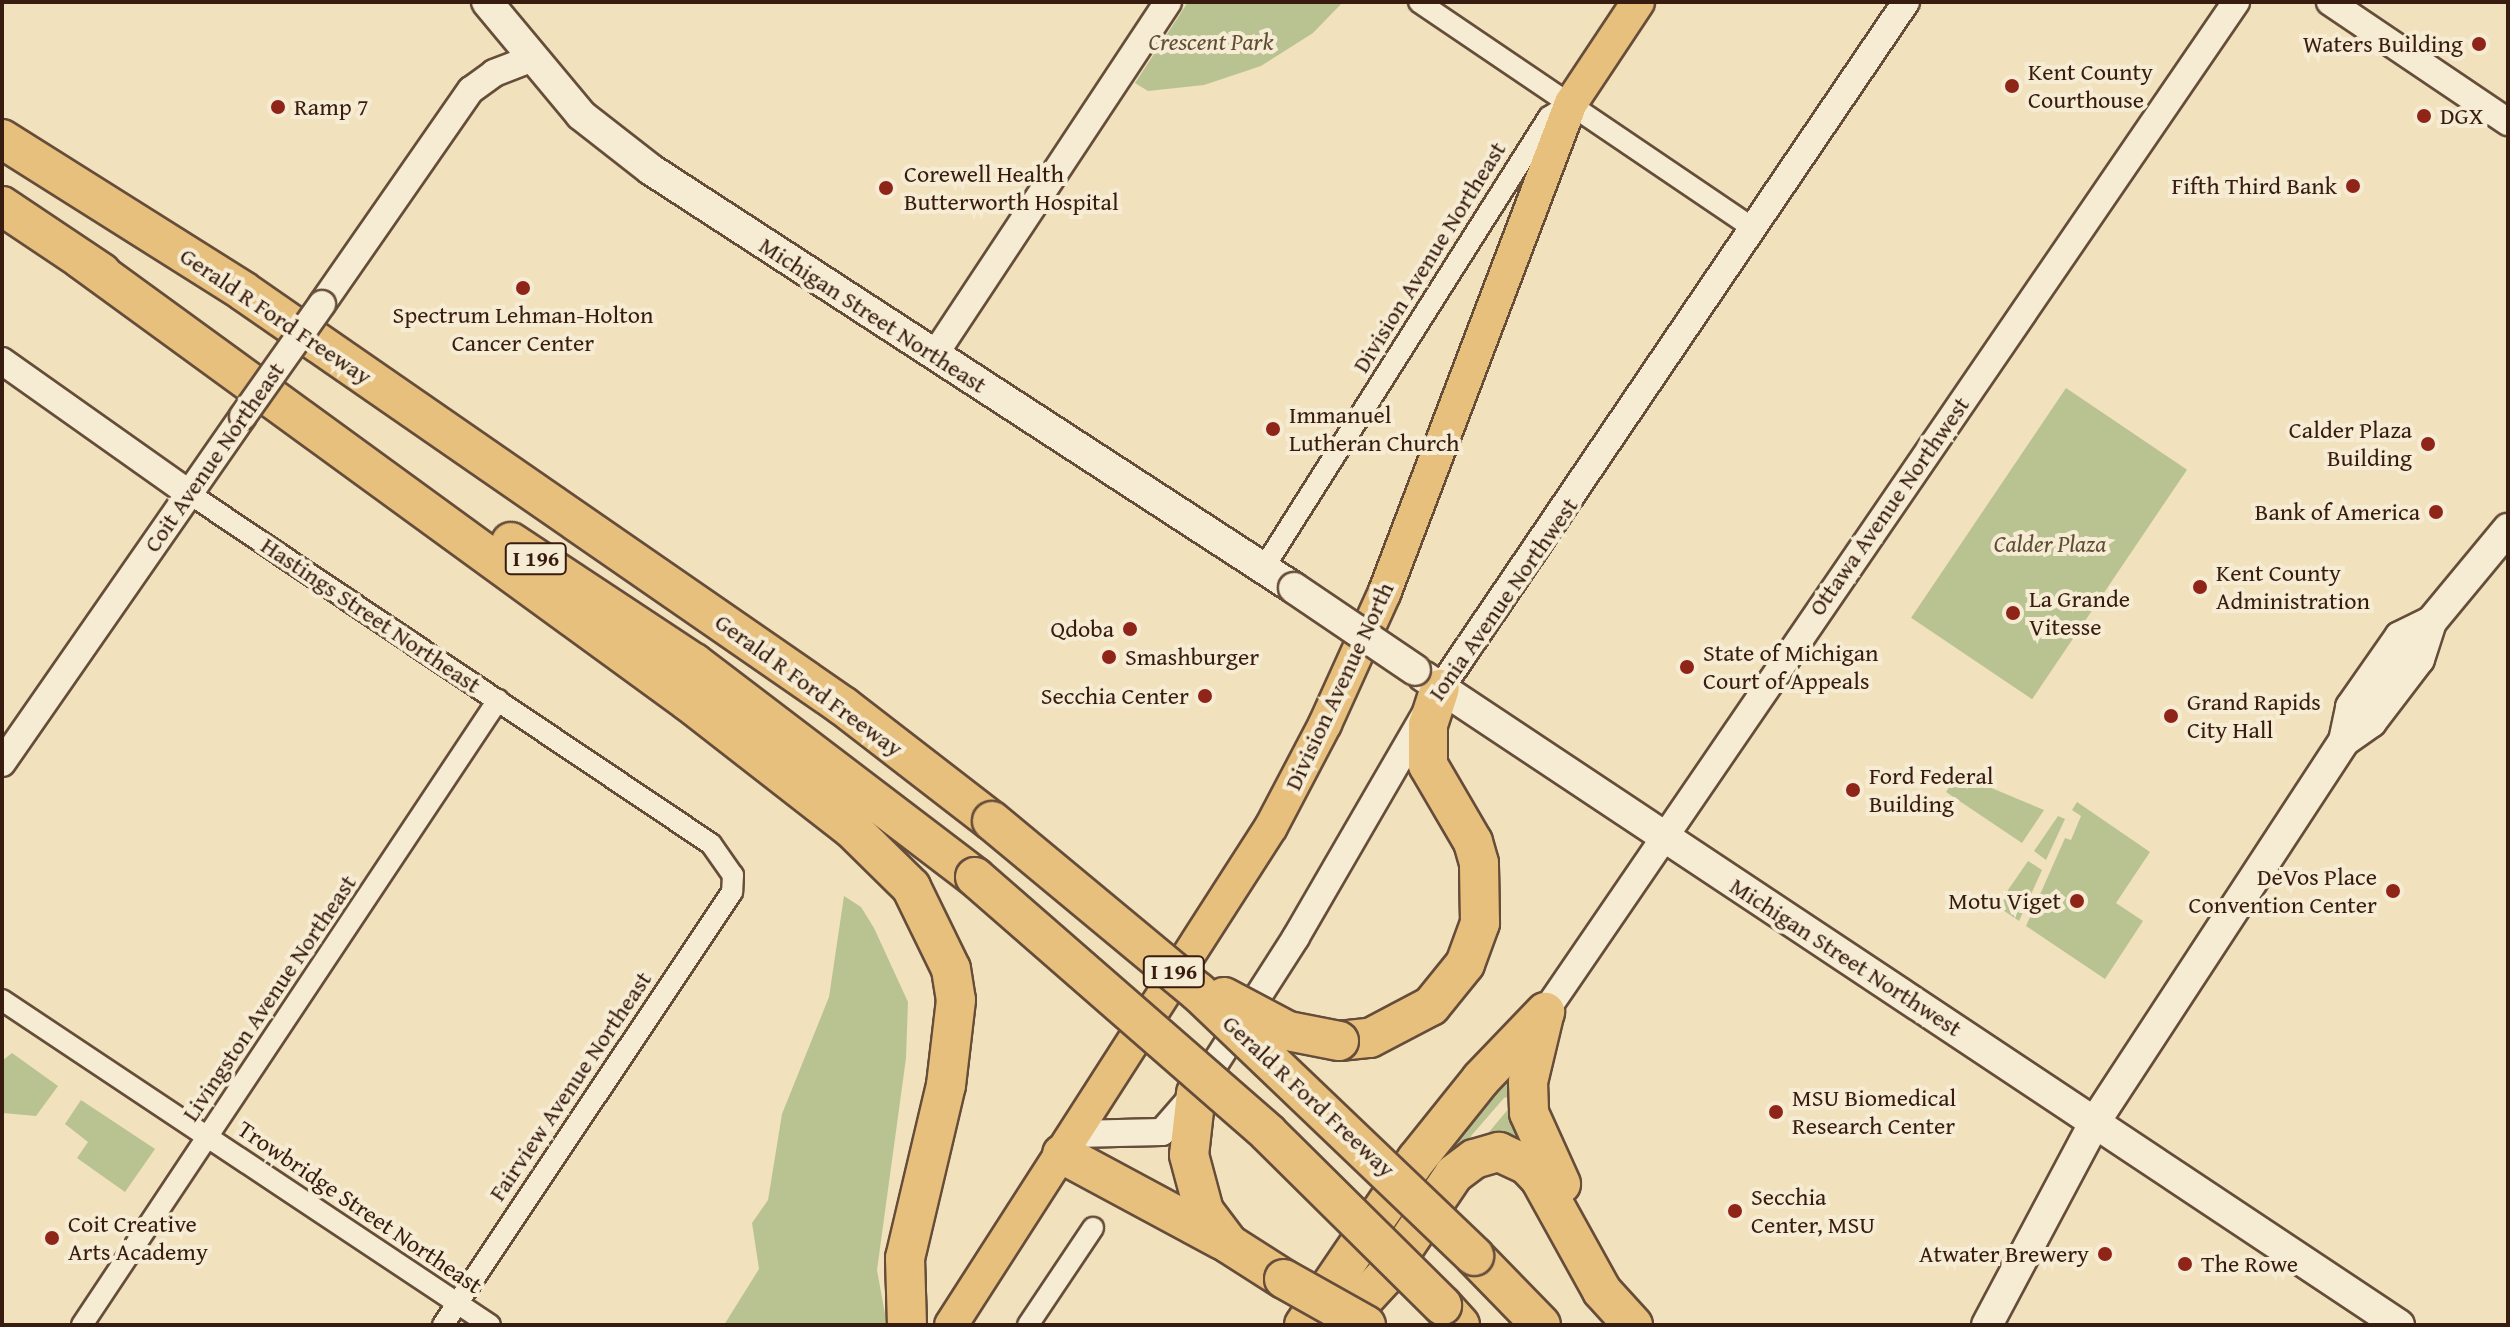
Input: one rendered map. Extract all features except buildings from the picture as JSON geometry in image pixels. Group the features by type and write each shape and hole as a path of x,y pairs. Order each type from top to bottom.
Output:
{"highway":[{"path":"2,117 243,291"},
{"name":"Gerald R Ford Freeway","path":"2,139 243,291 843,706 992,821 1198,992 1474,1256 1541,1325"},
{"name":"Gerald R Ford Freeway","path":"2,206 694,663 975,877 1268,1133 1451,1315"},
{"path":"82,260 689,702 852,829 911,887 951,969 956,1000 946,1085 905,1258 907,1325"},
{"path":"1198,992 1236,1000 1288,1031 1339,1041 1370,1038 1431,1006 1465,964 1480,923 1479,863 1473,842 1428,765 1428,680"},
{"path":"1304,1325 1417,1159 1481,1079 1545,1012"},
{"path":"1545,1012 1528,1082 1532,1125 1644,1325"},
{"path":"1196,1093 1189,1128 1191,1175 1204,1211 1229,1244"},
{"path":"1068,1144 1284,1279 1366,1325"},
{"path":"1340,1325 1385,1276 1454,1174 1474,1159 1499,1152 1520,1160 1540,1179 1602,1291 1633,1325"}],"main road":[{"name":"Michigan Street Northeast","path":"487,2 531,59 581,115 650,169 1294,588"},
{"name":"Division Avenue North","path":"951,1325 1271,827 1325,724 1384,594 1571,103 1638,2"},
{"path":"1987,1325 2096,1120 2344,741 2371,722 2419,659 2431,622 2508,529"},
{"name":"Michigan Street Northwest","path":"1294,588 1661,836 2096,1120 2399,1325"}],"street":[{"path":"935,354 1168,2"},
{"path":"1419,2 1754,229"},
{"name":"Ionia Avenue Northwest","path":"1068,1144 1162,1132 1196,1093 1304,924 1428,680 1754,229 1906,2"},
{"name":"Ottawa Avenue Northwest","path":"1545,1012 1661,836 2236,2"},
{"path":"2330,2 2508,122"},
{"name":"Coit Avenue Northeast","path":"2,763 187,492 471,90 494,73 531,59"},
{"name":"Division Avenue Northeast","path":"1263,569 1549,117 1571,103"},
{"name":"Hastings Street Northeast","path":"2,361 187,492 711,844 733,875"},
{"name":"Livingston Avenue Northeast","path":"82,1325 498,700"},
{"name":"Fairview Avenue Northeast","path":"443,1325 732,892 733,875"},
{"name":"Trowbridge Street Northeast","path":"2,1000 490,1325"},
{"path":"1028,1325 1093,1228"}],"green space":[{"name":"Crescent Park","path":"1188,2 1343,2 1313,33 1261,66 1204,85 1148,91 1135,83"},
{"name":"Calder Plaza","path":"2066,388 2187,470 2032,699 1911,618"},
{"path":"1958,774 2044,810 2022,843 1946,792"},
{"path":"2077,802 2150,852 2116,903 2143,921 2105,979 2026,926 2065,838 2071,840 2081,816 2072,810"},
{"path":"2058,816 2065,819 2046,860 2034,851"},
{"path":"2028,861 2042,870 2019,921 1997,906"},
{"path":"844,896 861,907 874,928 908,1002 906,1058 877,1270 887,1325 724,1325 759,1269 752,1223 768,1200 782,1114 829,997"},
{"path":"12,1053 58,1086 36,1116 3,1113 2,1061"},
{"path":"1510,1074 1511,1096 1504,1098 1471,1136 1473,1141 1439,1173 1427,1165"},
{"path":"81,1100 155,1149 125,1192 77,1158 88,1142 65,1124"},
{"path":"1510,1107 1525,1143 1484,1138"}],"place":[{"name":"Waters Building","path":"2479,44"},
{"name":"Kent County Courthouse","path":"2012,86"},
{"name":"Ramp 7","path":"278,107"},
{"name":"DGX","path":"2424,116"},
{"name":"Fifth Third Bank","path":"2353,186"},
{"name":"Corewell Health Butterworth Hospital","path":"886,188"},
{"name":"Spectrum Lehman-Holton Cancer Center","path":"523,288"},
{"name":"Immanuel Lutheran Church","path":"1273,429"},
{"name":"Calder Plaza Building","path":"2428,444"},
{"name":"Bank of America","path":"2436,512"},
{"name":"Kent County Administration","path":"2200,587"},
{"name":"La Grande Vitesse","path":"2013,613"},
{"name":"Qdoba","path":"1130,629"},
{"name":"Smashburger","path":"1109,657"},
{"name":"State of Michigan Court of Appeals","path":"1687,667"},
{"name":"Secchia Center","path":"1205,696"},
{"name":"Grand Rapids City Hall","path":"2171,716"},
{"name":"Ford Federal Building","path":"1853,790"},
{"name":"DeVos Place Convention Center","path":"2393,891"},
{"name":"Motu Viget","path":"2077,901"},
{"name":"MSU Biomedical Research Center","path":"1776,1112"},
{"name":"Secchia Center, MSU","path":"1735,1211"},
{"name":"Coit Creative Arts Academy","path":"52,1238"},
{"name":"Atwater Brewery","path":"2105,1254"},
{"name":"The Rowe","path":"2185,1264"}]}
